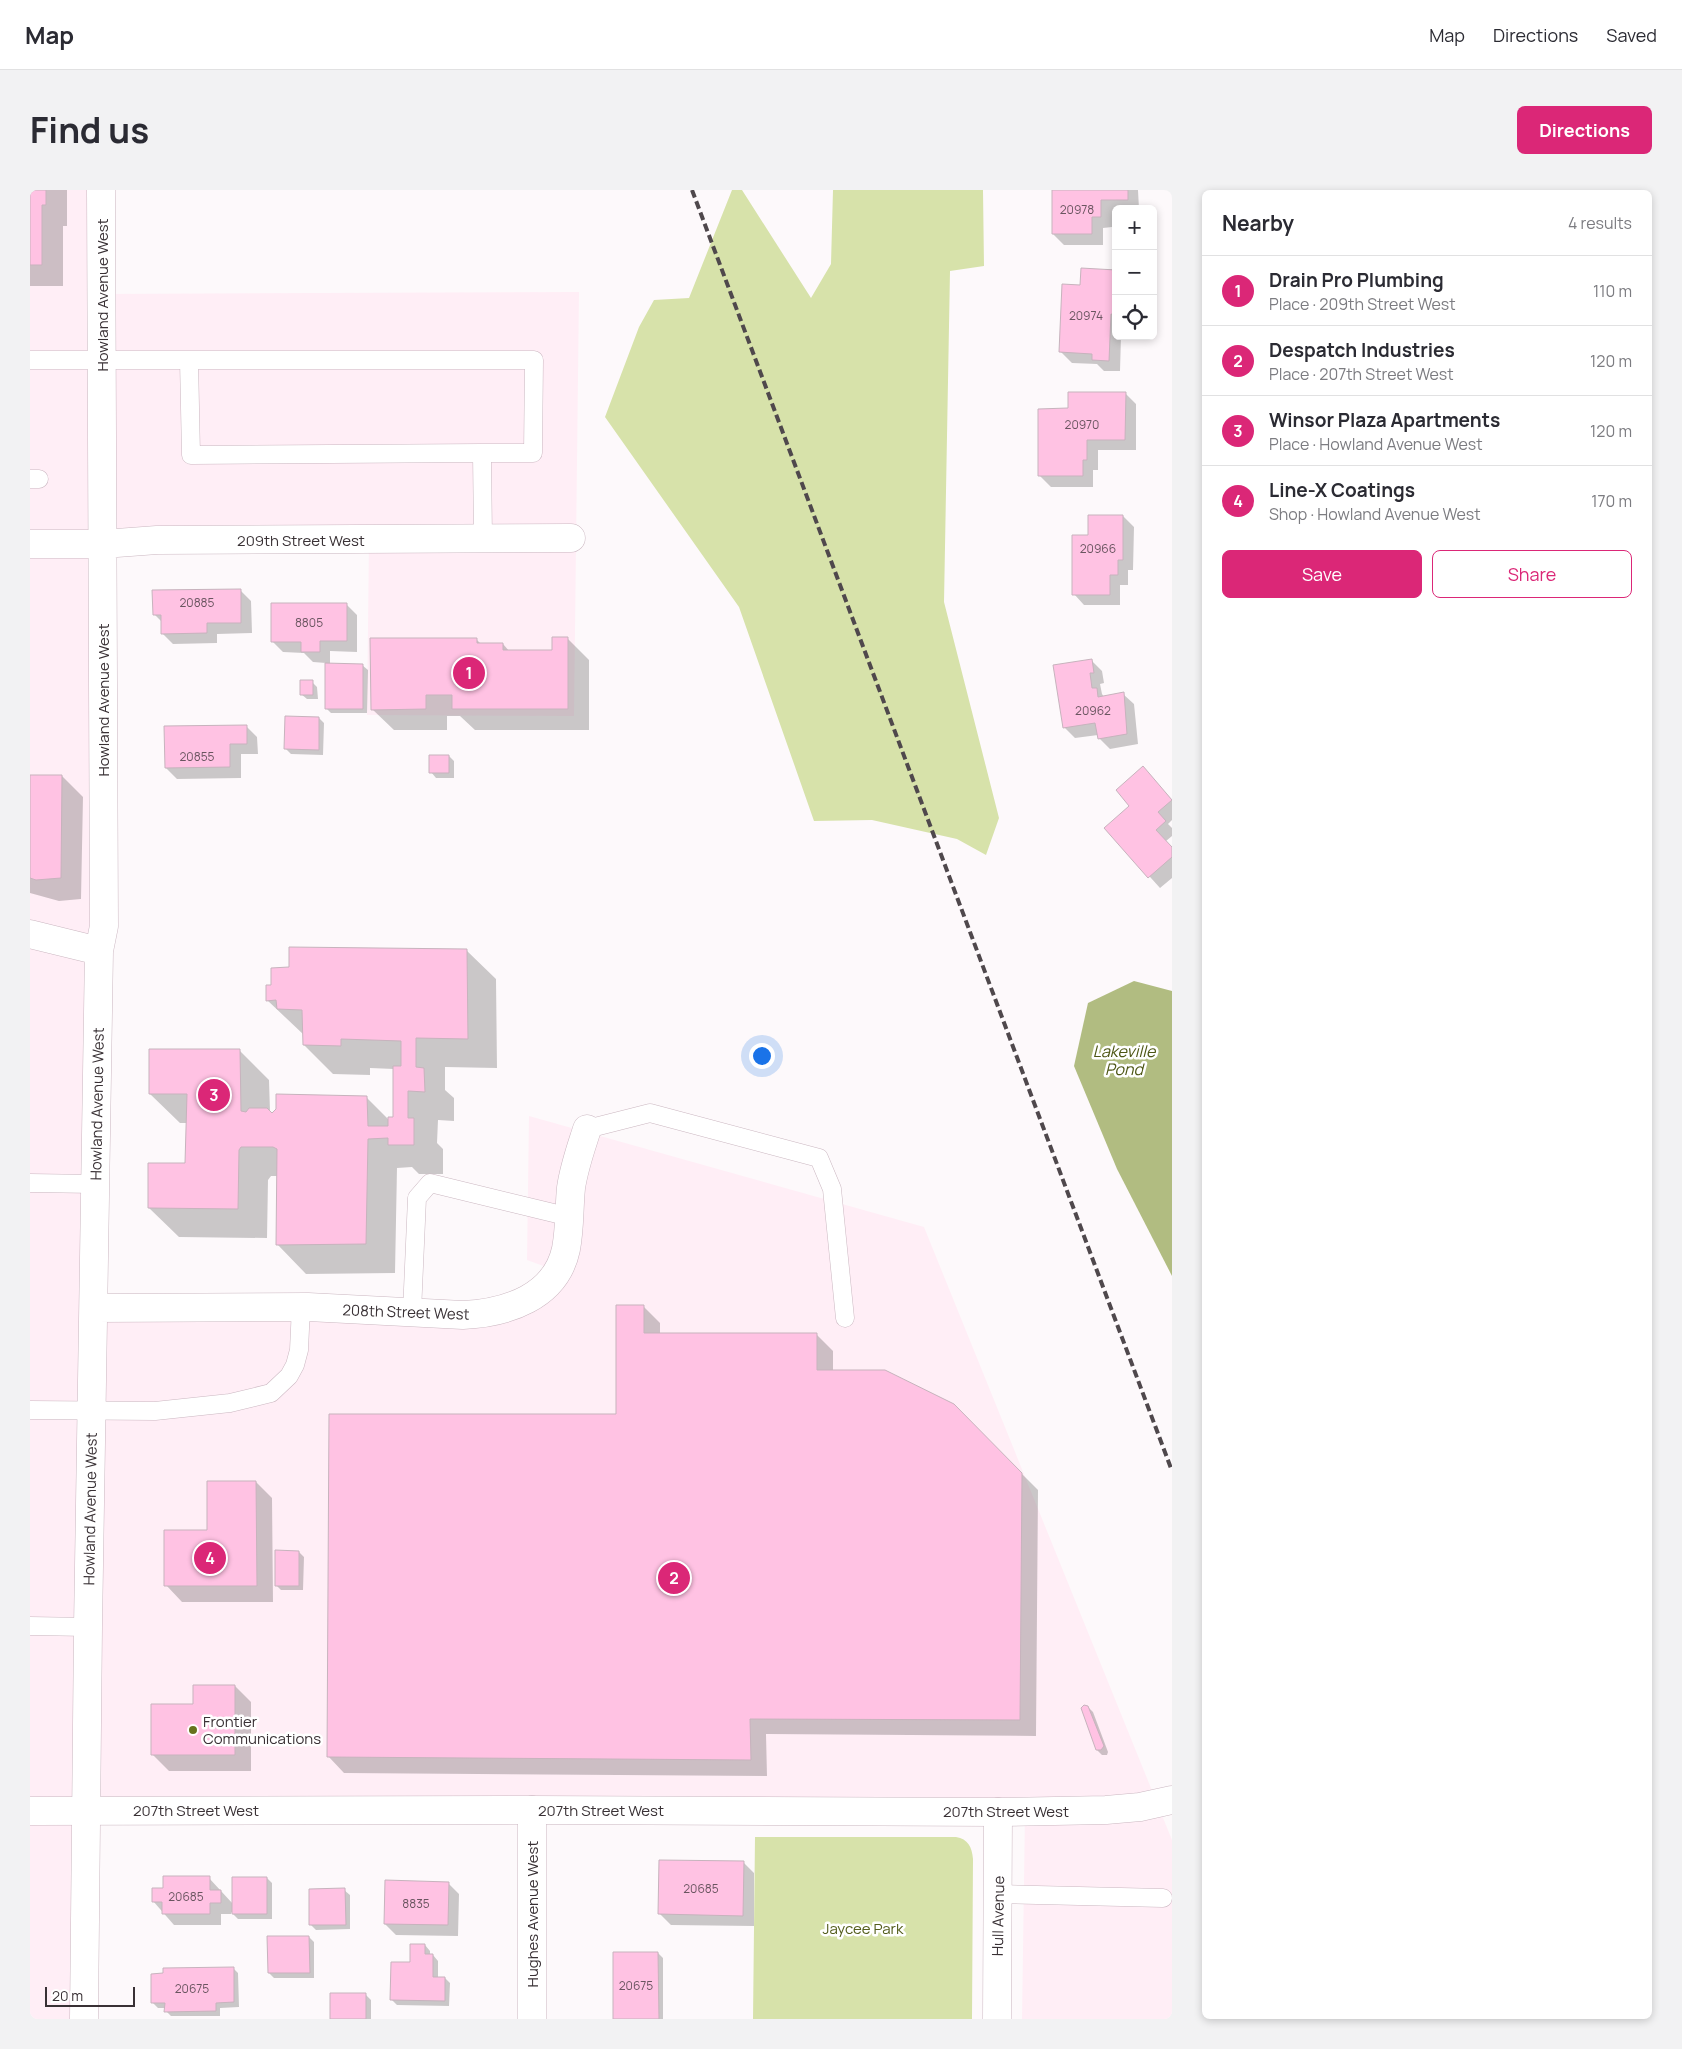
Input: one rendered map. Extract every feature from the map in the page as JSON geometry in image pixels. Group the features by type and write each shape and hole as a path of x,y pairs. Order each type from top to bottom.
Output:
{"street":[{"name":"Howland Avenue West","path":"84,2019 88,1627 99,951 104,926 101,190"},
{"name":"209th Street West","path":"30,544 103,544 157,540 571,538"},
{"path":"30,934 99,951"},
{"name":"208th Street West","path":"94,1308 301,1308 463,1315 484,1314 519,1304 536,1294 560,1268 566,1250 574,1171 586,1129"},
{"name":"207th Street West","path":"30,1810 998,1812 1106,1810 1140,1807 1172,1800"},
{"name":"Hughes Avenue West","path":"532,1810 532,2019"},
{"name":"Hull Avenue","path":"997,2019 998,1812"}],"lane":[{"path":"30,360 102,360 189,360 534,360 533,453 191,455 189,360"},
{"path":"482,453 483,539"},
{"path":"586,1129 650,1113 819,1158 832,1188 845,1318"},
{"path":"30,1183 95,1184"},
{"path":"412,1312 417,1198 430,1183 570,1217"},
{"path":"30,1410 155,1411 230,1402 271,1393 290,1376 296,1365 299,1350 301,1308"},
{"path":"30,1626 88,1627"},
{"path":"998,1894 1163,1898"}],"shaded area":[{"path":"30,190 101,190 102,294 579,292 574,716 367,715 369,539 103,544 94,1308 463,1315 557,1271 527,1260 529,1116 924,1227 1172,1840 1172,2019 1022,2019 1025,1812 87,1810 84,2019 30,2019"}],"green space":[{"path":"732,190 742,190 811,298 831,264 833,190 983,190 984,266 950,271 944,602 999,818 986,855 957,839 872,820 814,821 739,607 605,417 639,327 654,300 689,298"},
{"name":"Jaycee Park","path":"755,1837 956,1837 964,1840 972,1851 973,1859 972,2019 753,2019"}],"water":[{"name":"Lakeville Pond","path":"1134,981 1172,991 1172,1276 1117,1169 1074,1066 1088,1003"}],"building":[{"path":"30,190 46,190 46,205 42,205 42,265 30,265"},
{"path":"1052,190 1128,190 1128,200 1101,200 1101,217 1092,217 1092,234 1052,234"},
{"path":"1081,268 1112,270 1109,361 1092,360 1092,354 1059,352 1062,284 1080,285"},
{"path":"1068,392 1126,392 1125,440 1087,440 1087,460 1083,460 1083,476 1038,476 1038,409 1068,408"},
{"path":"1088,515 1123,515 1123,560 1118,560 1118,575 1110,575 1110,595 1072,595 1072,535 1088,535"},
{"path":"241,589 241,623 207,623 207,633 161,634 161,615 153,615 152,590"},
{"path":"271,603 347,603 347,641 320,641 320,652 301,652 301,642 271,642"},
{"path":"552,637 568,637 568,709 452,709 452,695 426,695 426,709 371,710 370,638 477,638 477,643 503,643 503,650 552,650"},
{"path":"1092,659 1094,673 1090,673 1092,688 1097,688 1098,697 1124,692 1127,734 1098,739 1095,723 1063,728 1053,665"},
{"path":"325,663 363,664 363,709 325,709"},
{"path":"300,680 313,680 313,695 300,695"},
{"path":"285,716 319,717 319,750 284,749"},
{"path":"247,725 247,744 230,744 230,767 165,768 164,726"},
{"path":"429,755 449,755 449,773 429,773"},
{"path":"1143,766 1172,800 1158,812 1166,821 1156,830 1172,847 1172,857 1148,878 1104,828 1129,806 1116,790"},
{"path":"30,775 62,775 61,878 36,880 30,878"},
{"path":"289,947 467,949 468,1039 416,1038 416,1067 424,1068 425,1092 408,1091 408,1118 414,1118 414,1145 388,1145 388,1138 368,1139 366,1244 276,1245 277,1149 273,1147 241,1147 239,1150 238,1209 148,1208 148,1163 185,1163 187,1094 149,1094 149,1049 240,1049 241,1111 246,1112 249,1108 267,1108 272,1113 276,1109 276,1094 367,1096 368,1126 388,1126 388,1117 393,1117 393,1066 401,1066 401,1041 341,1039 341,1046 303,1045 302,1010 277,1009 276,1000 266,1001 266,985 271,985 271,968 289,967"},
{"path":"616,1305 644,1305 644,1333 817,1333 817,1370 885,1370 954,1404 1022,1473 1020,1720 750,1719 751,1760 327,1757 329,1414 616,1414"},
{"path":"207,1481 256,1481 257,1586 164,1586 164,1530 207,1530"},
{"path":"275,1550 299,1551 299,1586 275,1586"},
{"name":"Frontier Communications","path":"193,1685 235,1685 235,1755 151,1755 151,1704 193,1704"},
{"path":"1084,1705 1088,1706 1104,1746 1101,1750 1096,1750 1081,1708"},
{"path":"659,1860 744,1861 743,1916 658,1914"},
{"path":"163,1876 210,1876 210,1890 221,1890 221,1903 210,1903 210,1914 162,1914 162,1902 152,1902 152,1888 163,1888"},
{"path":"232,1877 267,1877 267,1914 232,1914"},
{"path":"385,1880 449,1882 448,1925 384,1924"},
{"path":"345,1888 346,1925 309,1925 309,1889"},
{"path":"267,1936 309,1936 310,1973 268,1973"},
{"path":"410,1944 425,1944 425,1954 433,1954 433,1977 445,1977 445,2001 390,2000 391,1962 410,1962"},
{"path":"613,1952 658,1952 659,2019 613,2019"},
{"path":"234,1967 234,2002 216,2003 216,2011 164,2012 165,2003 151,2003 151,1974 163,1973 163,1968"},
{"path":"330,1993 366,1993 366,2019 330,2019"}],"railway":[{"path":"692,190 1172,1471"}],"place":[{"name":"Drain Pro Plumbing","path":"469,673"},
{"name":"Winsor Plaza Apartments","path":"214,1095"},
{"name":"Line-X Coatings","path":"210,1558"},
{"name":"Despatch Industries","path":"674,1578"},
{"name":"Frontier Communications","path":"193,1730"}]}
